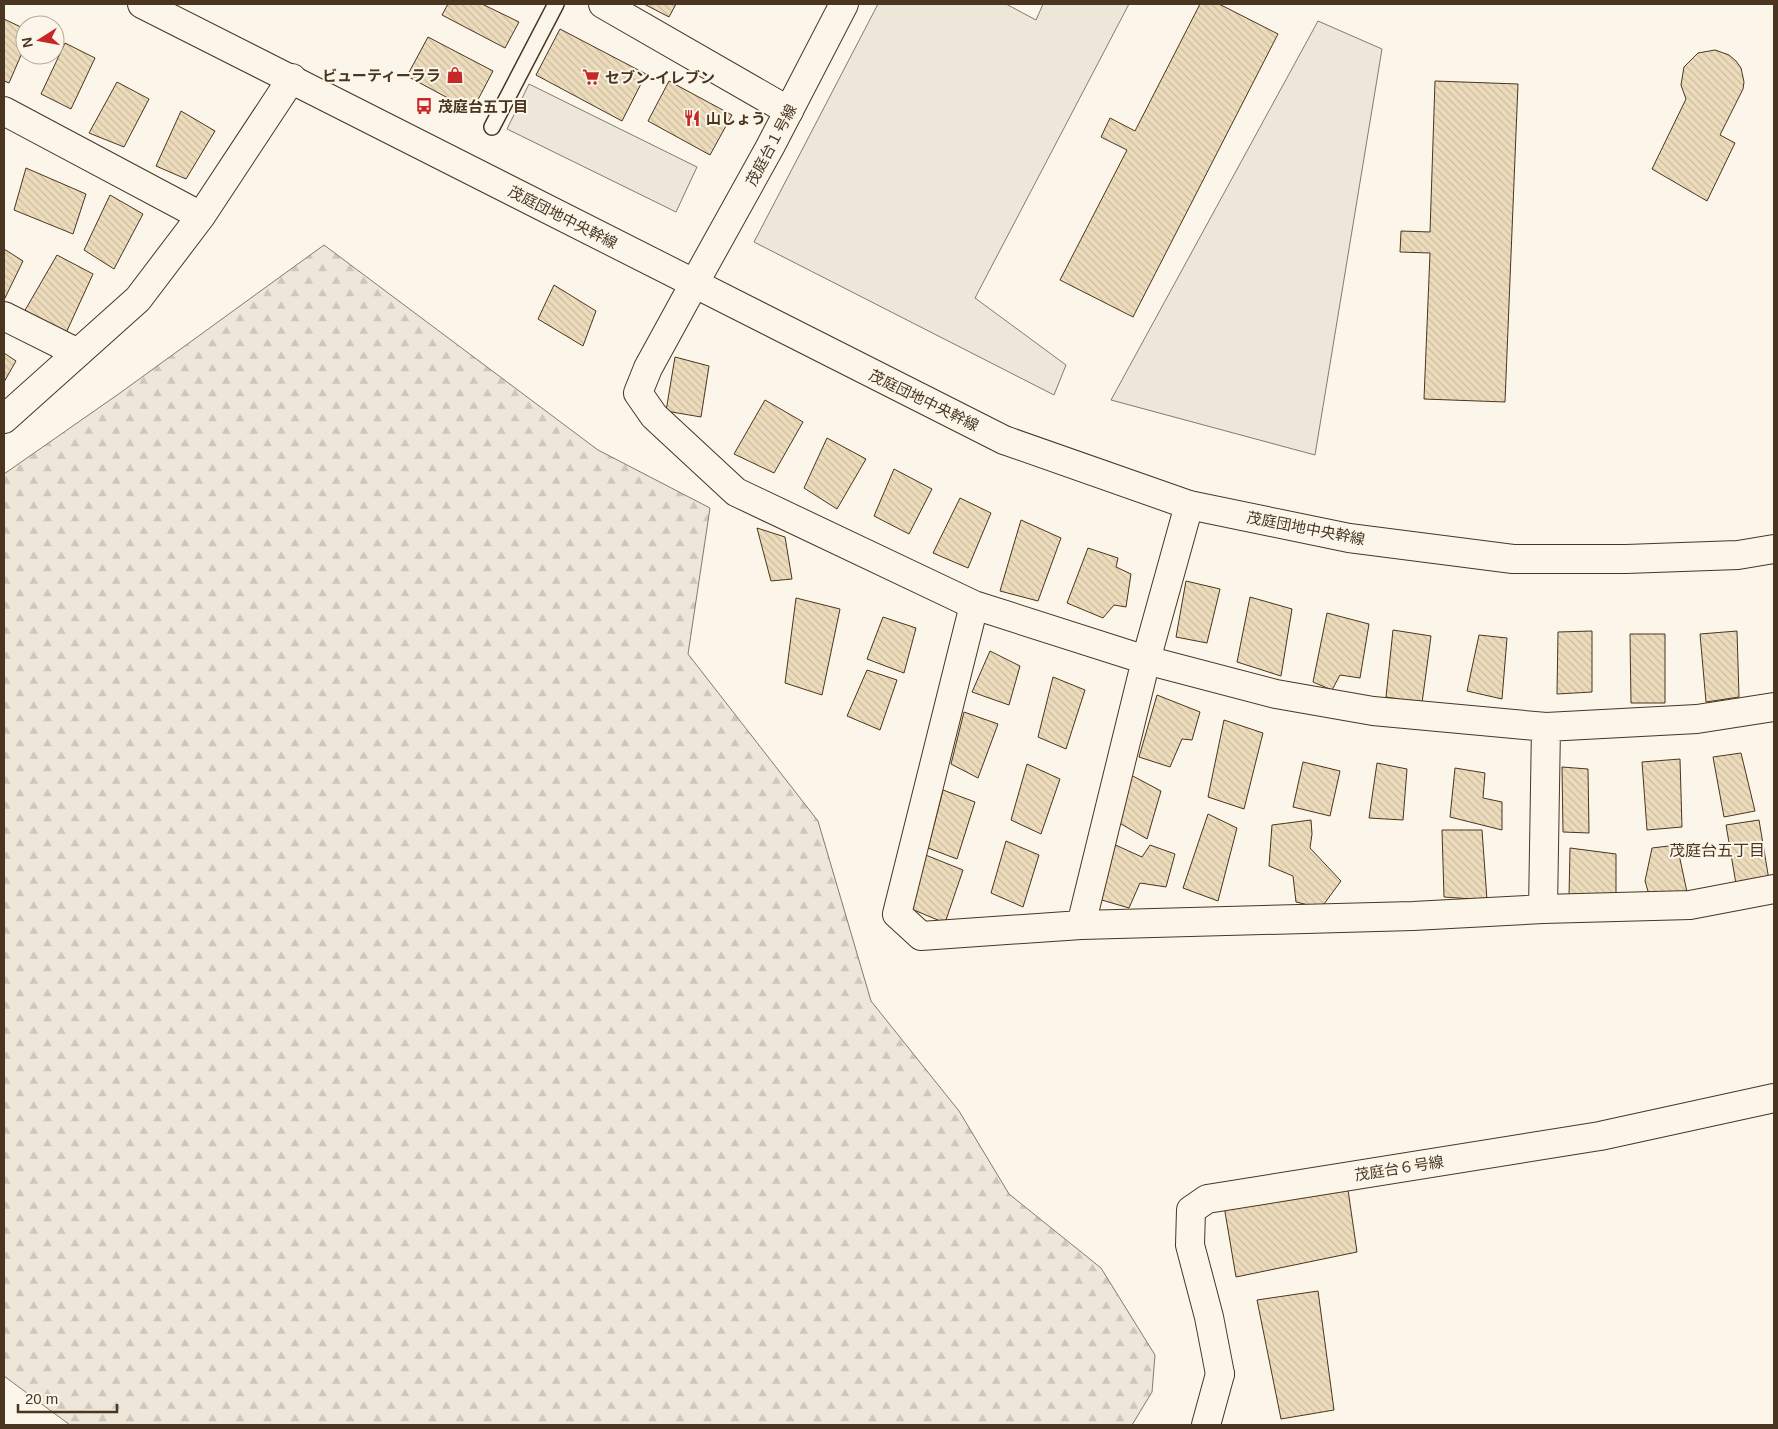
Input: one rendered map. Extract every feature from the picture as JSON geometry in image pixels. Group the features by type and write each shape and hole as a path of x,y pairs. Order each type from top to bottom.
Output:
{"street":[{"name":"茂庭団地中央幹線","path":"142,4 292,78 1004,440 1189,505 1349,538 1513,559 1626,559 1738,555 1774,549"},
{"path":"603,4 789,111"},
{"name":"茂庭台１号線","path":"844,4 789,111 648,368 638,393 654,416 736,492 974,605"},
{"path":"4,419 138,299 202,216 292,78"},
{"path":"4,111 202,216"},
{"path":"4,316 78,353"},
{"path":"1081,926 1146,660 1189,505"},
{"path":"1774,707 1698,719 1546,727 1373,711 1276,694 1146,660 974,605 897,914 922,936 1081,926 1690,905 1774,889"},
{"path":"1543,909 1546,727"},
{"name":"茂庭台６号線","path":"1206,1425 1220,1374 1209,1317 1190,1246 1191,1210 1207,1198 1600,1136 1774,1098"}],"lane":[{"path":"492,126 556,4"}],"green space":[{"path":"324,245 598,450 710,508 688,654 818,821 871,1001 959,1111 1009,1194 1101,1268 1155,1355 1152,1392 1132,1425 70,1425 4,1376 4,474 120,393"}],"shaded area":[{"path":"878,4 1006,4 1036,20 1043,4 1129,4 975,298 1066,365 1054,395 754,242"},
{"path":"1318,21 1382,49 1315,455 1111,400"},
{"path":"529,84 697,167 676,212 507,129"}],"building":[{"path":"448,4 482,4 519,22 505,48 442,15"},
{"path":"644,4 676,4 669,17"},
{"path":"1200,4 1219,4 1278,34 1133,317 1060,280 1127,150 1101,137 1110,118 1135,131"},
{"path":"4,19 15,24 15,65 17,65 9,83 4,81"},
{"path":"560,29 646,74 622,121 536,75"},
{"path":"428,37 493,71 472,111 407,76"},
{"path":"65,43 95,58 71,109 41,94 55,65 65,65"},
{"path":"1715,50 1729,55 1736,61 1741,68 1744,82 1743,89 1720,135 1735,143 1707,201 1652,169 1686,99 1681,85 1684,67 1698,53"},
{"path":"669,81 732,115 710,155 648,121"},
{"path":"1435,81 1518,84 1505,402 1424,399 1430,253 1400,252 1401,231 1430,232"},
{"path":"117,82 149,99 124,147 89,133"},
{"path":"181,111 215,131 186,179 156,166"},
{"path":"26,168 86,194 73,234 14,210"},
{"path":"110,195 143,214 114,269 84,250"},
{"path":"4,249 23,261 4,300"},
{"path":"57,255 93,274 66,333 24,312"},
{"path":"554,285 596,311 583,346 538,319"},
{"path":"4,353 16,361 4,382"},
{"path":"675,357 709,366 701,417 666,411"},
{"path":"765,400 803,422 774,473 734,454"},
{"path":"827,438 866,459 837,509 804,488"},
{"path":"894,469 932,489 909,534 874,516"},
{"path":"960,498 991,513 968,568 933,553"},
{"path":"1021,520 1061,538 1038,601 1000,591"},
{"path":"757,528 785,537 792,579 771,581"},
{"path":"1088,548 1118,558 1116,567 1131,574 1126,607 1114,605 1103,618 1067,603"},
{"path":"1186,581 1220,589 1207,643 1176,637"},
{"path":"1250,597 1292,609 1281,676 1237,662"},
{"path":"796,598 840,609 822,695 785,683"},
{"path":"1327,613 1369,624 1360,678 1340,675 1332,690 1313,682"},
{"path":"883,617 916,628 904,673 867,659"},
{"path":"1393,630 1431,636 1422,703 1386,697"},
{"path":"1592,631 1592,692 1557,694 1558,632"},
{"path":"1737,631 1739,697 1706,702 1700,634"},
{"path":"1630,634 1665,634 1665,703 1631,703"},
{"path":"1479,635 1507,638 1502,699 1467,691"},
{"path":"990,651 1020,666 1009,705 972,692"},
{"path":"867,670 897,680 880,730 847,716"},
{"path":"1053,677 1085,690 1066,749 1038,737"},
{"path":"1157,695 1200,712 1192,740 1182,739 1170,767 1139,757"},
{"path":"964,712 998,724 978,778 951,764"},
{"path":"1224,720 1263,733 1244,809 1208,797"},
{"path":"1741,753 1755,811 1724,817 1713,757"},
{"path":"1680,759 1682,827 1647,830 1642,762"},
{"path":"1303,762 1340,771 1330,816 1293,807"},
{"path":"1377,763 1407,769 1403,820 1369,818"},
{"path":"1027,764 1060,779 1041,834 1011,820"},
{"path":"1562,767 1588,769 1589,833 1563,832"},
{"path":"1455,768 1485,773 1483,798 1502,802 1502,830 1450,817"},
{"path":"1129,774 1161,791 1147,839 1116,821"},
{"path":"943,790 975,802 957,859 928,848"},
{"path":"1208,814 1237,828 1218,901 1183,888"},
{"path":"1311,820 1310,848 1341,881 1321,908 1296,902 1293,876 1269,866 1272,825"},
{"path":"1759,820 1769,880 1736,884 1726,825"},
{"path":"1442,830 1482,830 1487,900 1444,897"},
{"path":"1006,841 1039,855 1023,907 991,893"},
{"path":"1111,843 1142,857 1150,845 1175,854 1166,887 1140,883 1129,908 1095,898"},
{"path":"1677,845 1687,892 1650,898 1645,881 1652,848"},
{"path":"1570,848 1616,854 1616,901 1569,897"},
{"path":"923,854 963,870 945,923 909,908"},
{"path":"1347,1183 1357,1252 1236,1277 1224,1206"},
{"path":"1318,1291 1334,1410 1281,1419 1257,1300"}],"place":[{"name":"ビューティーララ","path":"455,75"},
{"name":"セブン-イレブン","path":"591,77"},
{"name":"茂庭台五丁目","path":"424,106"},
{"name":"山しょう","path":"692,118"}],"district":[{"name":"茂庭台五丁目","path":"1717,850"}]}
